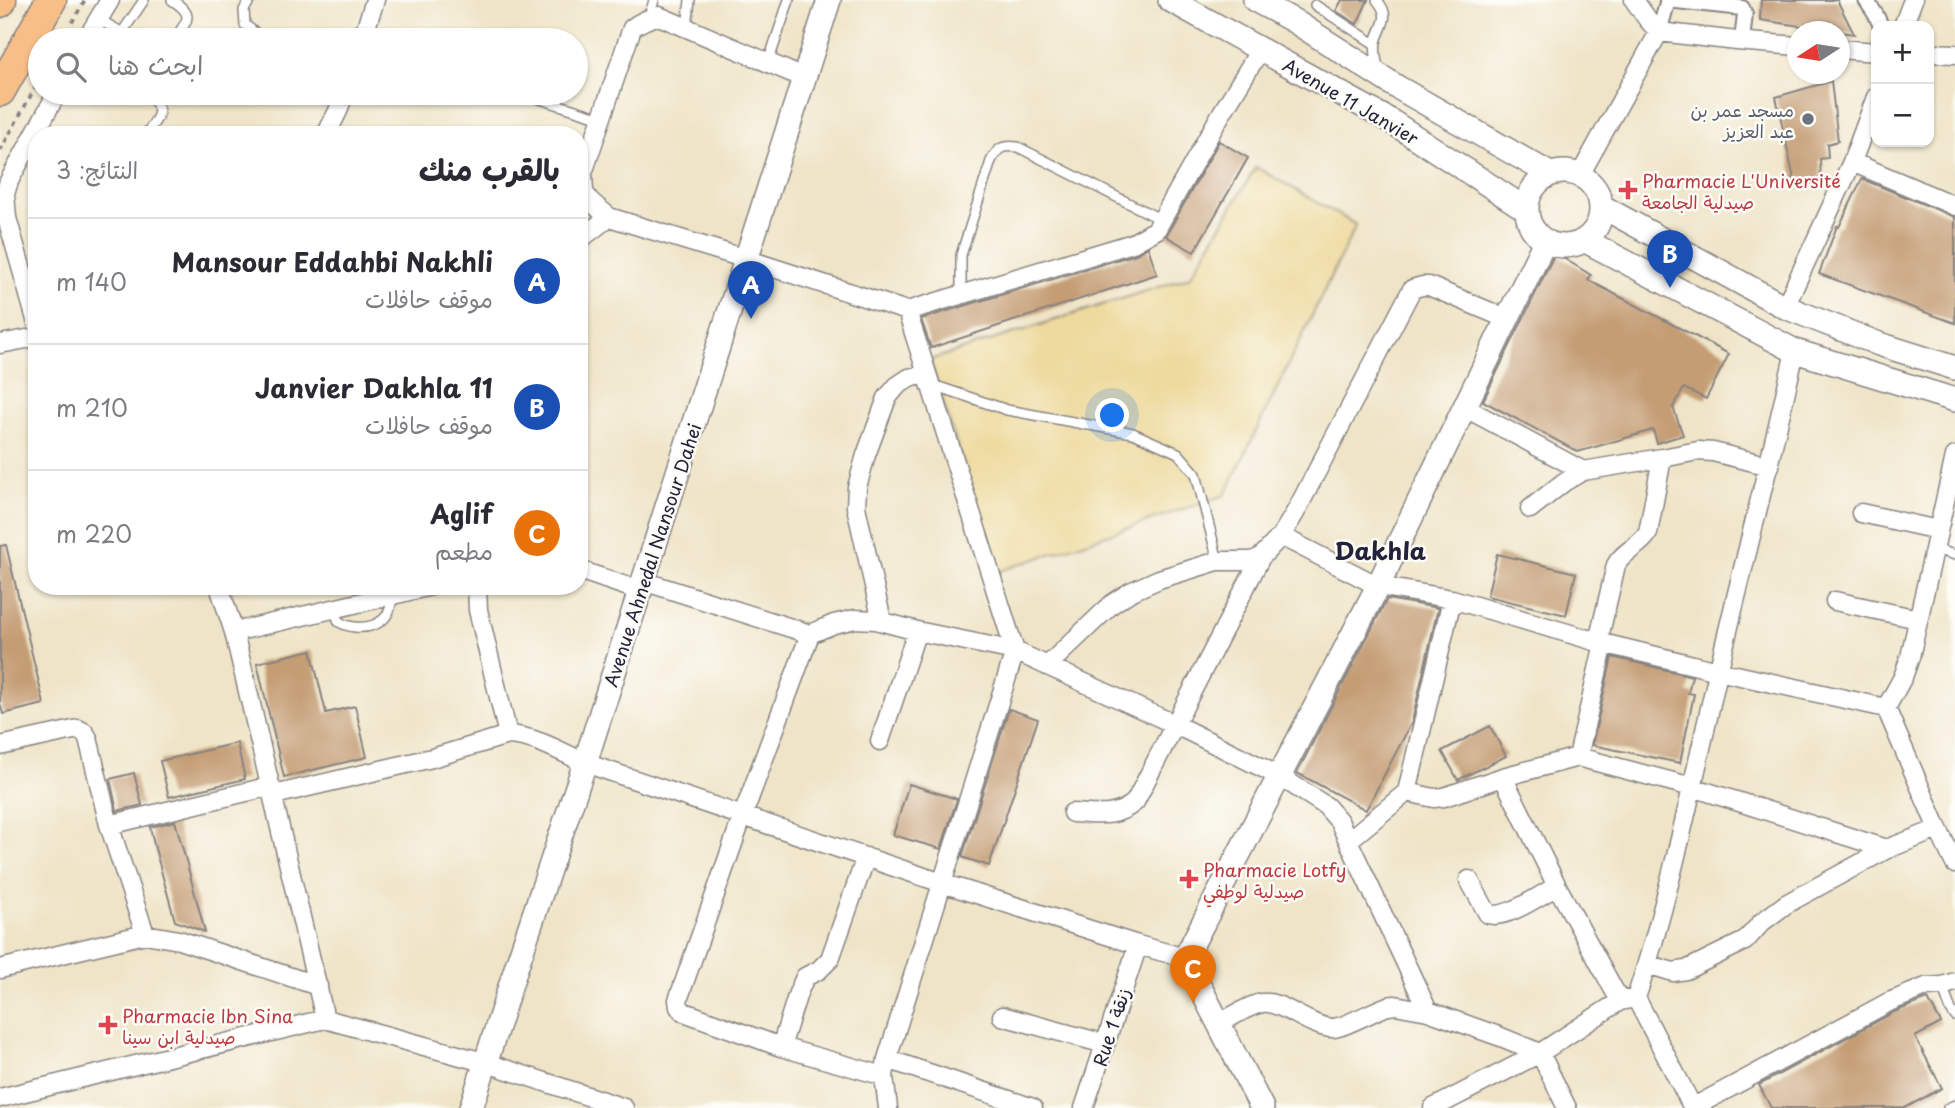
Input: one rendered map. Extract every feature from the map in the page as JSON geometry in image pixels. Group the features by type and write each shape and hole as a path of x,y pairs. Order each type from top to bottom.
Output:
{"highway":[{"path":"35,28 51,0"},
{"path":"0,91 28,41"}],"street":[{"path":"93,28 110,0"},
{"path":"366,28 375,0"},
{"name":"Avenue Ahnedal Nansour Dahei","path":"471,1108 585,763 829,0"},
{"name":"Avenue 11 Janvier","path":"1170,0 1389,120 1527,210"},
{"name":"Avenue 11 Janvier","path":"1255,0 1285,11 1378,75 1550,174"},
{"path":"1634,0 1659,32 1787,45"},
{"path":"1580,175 1659,32 1667,0 1742,8 1745,14 1742,41"},
{"path":"1866,0 1879,21"},
{"path":"1905,21 1913,0"},
{"path":"588,158 632,28 651,9 659,16 804,78"},
{"path":"588,198 610,217 906,311 1133,243 1156,230 1260,50"},
{"path":"1850,50 1871,52"},
{"path":"1934,54 1955,54"},
{"path":"39,126 50,105"},
{"path":"330,126 340,105"},
{"path":"1785,307 1852,162 1871,111"},
{"path":"28,146 5,194 7,218 28,292"},
{"path":"1852,162 1955,206"},
{"path":"1566,171 1580,175 1595,188 1601,206 1597,225 1584,240 1569,245 1545,241 1529,220 1529,195 1538,182 1550,174 1566,171"},
{"path":"1601,206 1785,307 1879,344 1955,368"},
{"path":"588,233 610,217"},
{"path":"1584,240 1795,351 1955,400"},
{"path":"1185,958 1378,586 1545,241"},
{"path":"1072,813 1109,815 1124,811 1135,802 1261,557 1281,536 1412,289 1429,286 1507,319"},
{"path":"888,1108 886,1068 1015,651 906,311"},
{"path":"0,344 28,339"},
{"path":"1433,1108 1539,1054 1628,1000 1647,964 1770,466 1795,351"},
{"path":"882,621 856,507 857,486 887,398 897,386 909,378 928,379"},
{"path":"1464,407 1584,471"},
{"path":"1530,509 1564,482 1584,471 1627,462 1698,451 1770,466"},
{"path":"1886,708 1903,677 1910,657 1955,456"},
{"path":"1578,757 1616,565 1621,556 1644,541 1648,533 1662,458"},
{"path":"1861,513 1938,530"},
{"path":"1281,536 1378,586 1452,599 1601,642 1886,708"},
{"path":"1047,666 1112,604 1130,592 1160,579 1218,561 1252,561 1261,557"},
{"path":"588,572 810,635 855,618 882,621 1015,651 1279,776 1326,806 1339,821 1429,1011"},
{"path":"222,595 234,632 326,1019"},
{"path":"234,632 395,595"},
{"path":"477,595 478,610 508,735"},
{"path":"1349,840 1407,792 1452,599"},
{"path":"1835,601 1918,619"},
{"path":"880,741 917,631"},
{"path":"810,635 743,815 678,1000 679,1007 684,1012 781,1047 886,1068 1033,1108"},
{"path":"1886,708 1946,836 1955,864"},
{"path":"0,746 78,729 84,732 88,738 109,825 145,934"},
{"path":"109,825 432,758 508,735 524,737 585,763 942,883 1185,958 1262,1108"},
{"path":"1407,792 1434,798 1444,797 1503,777 1578,757 1692,787 1887,849"},
{"path":"1503,777 1556,886 1693,1108 1889,1002 1926,987 1948,984"},
{"path":"1647,964 1673,972 1686,970 1745,940 1762,922 1786,904 1887,849 1946,836"},
{"path":"781,1047 798,993 806,977 819,970 830,959 866,857"},
{"path":"1469,880 1488,914 1495,916 1508,913 1556,886"},
{"path":"0,969 145,934 179,940 318,986"},
{"name":"Rue 1 زنقة","path":"1084,1108 1138,945"},
{"path":"1218,1024 1260,1003 1275,1004 1317,1025 1333,1028 1388,1006 1429,1011 1539,1054 1567,1108"},
{"path":"1002,1016 1105,1044"},
{"path":"0,1098 326,1019 487,1063 624,1108"}],"lane":[{"path":"125,28 144,0"},
{"path":"173,0 186,9 188,14 182,28"},
{"path":"249,28 245,25 244,10 250,0"},
{"path":"687,28 690,0"},
{"path":"768,63 789,0"},
{"path":"1377,0 1385,15 1375,44 1378,75"},
{"path":"1285,11 1316,2 1375,44"},
{"path":"98,19 110,28"},
{"path":"151,126 160,110 159,105"},
{"path":"559,105 601,118"},
{"path":"961,294 961,255 991,161 1002,146 1018,147 1162,220"},
{"path":"928,379 1007,410 1133,433 1178,453 1196,474 1218,561"},
{"path":"1934,549 1955,555"},
{"path":"334,609 339,622 348,627 366,626 388,616 392,606 391,596"},
{"path":"1948,984 1951,1010 1955,1016"},
{"path":"1948,1108 1955,1105"}],"path":[{"path":"69,28 85,0"},
{"path":"0,151 28,101"}],"sand":[{"path":"1256,167 1356,225 1225,495 997,572 930,360 1190,277"}],"building":[{"path":"1342,0 1368,0 1357,24 1336,11"},
{"path":"1761,0 1837,0 1848,21 1787,21 1787,24 1760,20"},
{"name":"مسجد عمر بن عبد العزيز","path":"1821,84 1831,84 1838,141 1827,144 1828,158 1820,159 1821,182 1796,188 1776,97"},
{"path":"1219,141 1248,158 1194,252 1166,236"},
{"path":"1862,179 1955,217 1955,323 1819,274 1837,226 1839,227"},
{"path":"1148,247 1157,274 931,348 921,319 1136,254"},
{"path":"1555,253 1591,275 1588,280 1729,354 1706,399 1684,388 1673,407 1683,435 1657,443 1653,430 1578,452 1483,401"},
{"path":"6,545 44,704 3,714 0,703 0,546"},
{"path":"1497,554 1576,573 1566,615 1487,596"},
{"path":"1387,599 1438,608 1412,722 1366,810 1297,773"},
{"path":"311,650 326,713 355,706 367,757 284,777 257,663"},
{"path":"1612,657 1692,676 1688,693 1694,694 1680,763 1592,745"},
{"path":"1009,709 1038,719 989,866 962,857"},
{"path":"1490,726 1506,756 1458,780 1442,751"},
{"path":"237,743 245,779 169,797 160,761"},
{"path":"134,773 142,805 117,811 110,779"},
{"path":"909,784 957,799 941,849 893,835"},
{"path":"175,821 205,932 175,921 154,845 150,827"},
{"path":"1928,999 1941,1023 1915,1037 1942,1088 1905,1108 1771,1108 1759,1085 1894,1012"}],"place":[{"name":"مسجد عمر بن عبد العزيز","path":"1808,119"},
{"name":"Pharmacie L'Université صيدلية الجامعة","path":"1628,190"},
{"name":"11 Janvier Dakhla","path":"1670,288"},
{"name":"Mansour Eddahbi Nakhli","path":"751,319"},
{"name":"Pharmacie Lotfy صيدلية لوطفي","path":"1189,879"},
{"name":"Aglif","path":"1193,1003"},
{"name":"Pharmacie Ibn Sina صيدلية ابن سينا","path":"108,1025"}],"district":[{"name":"Dakhla","path":"1380,550"}]}
